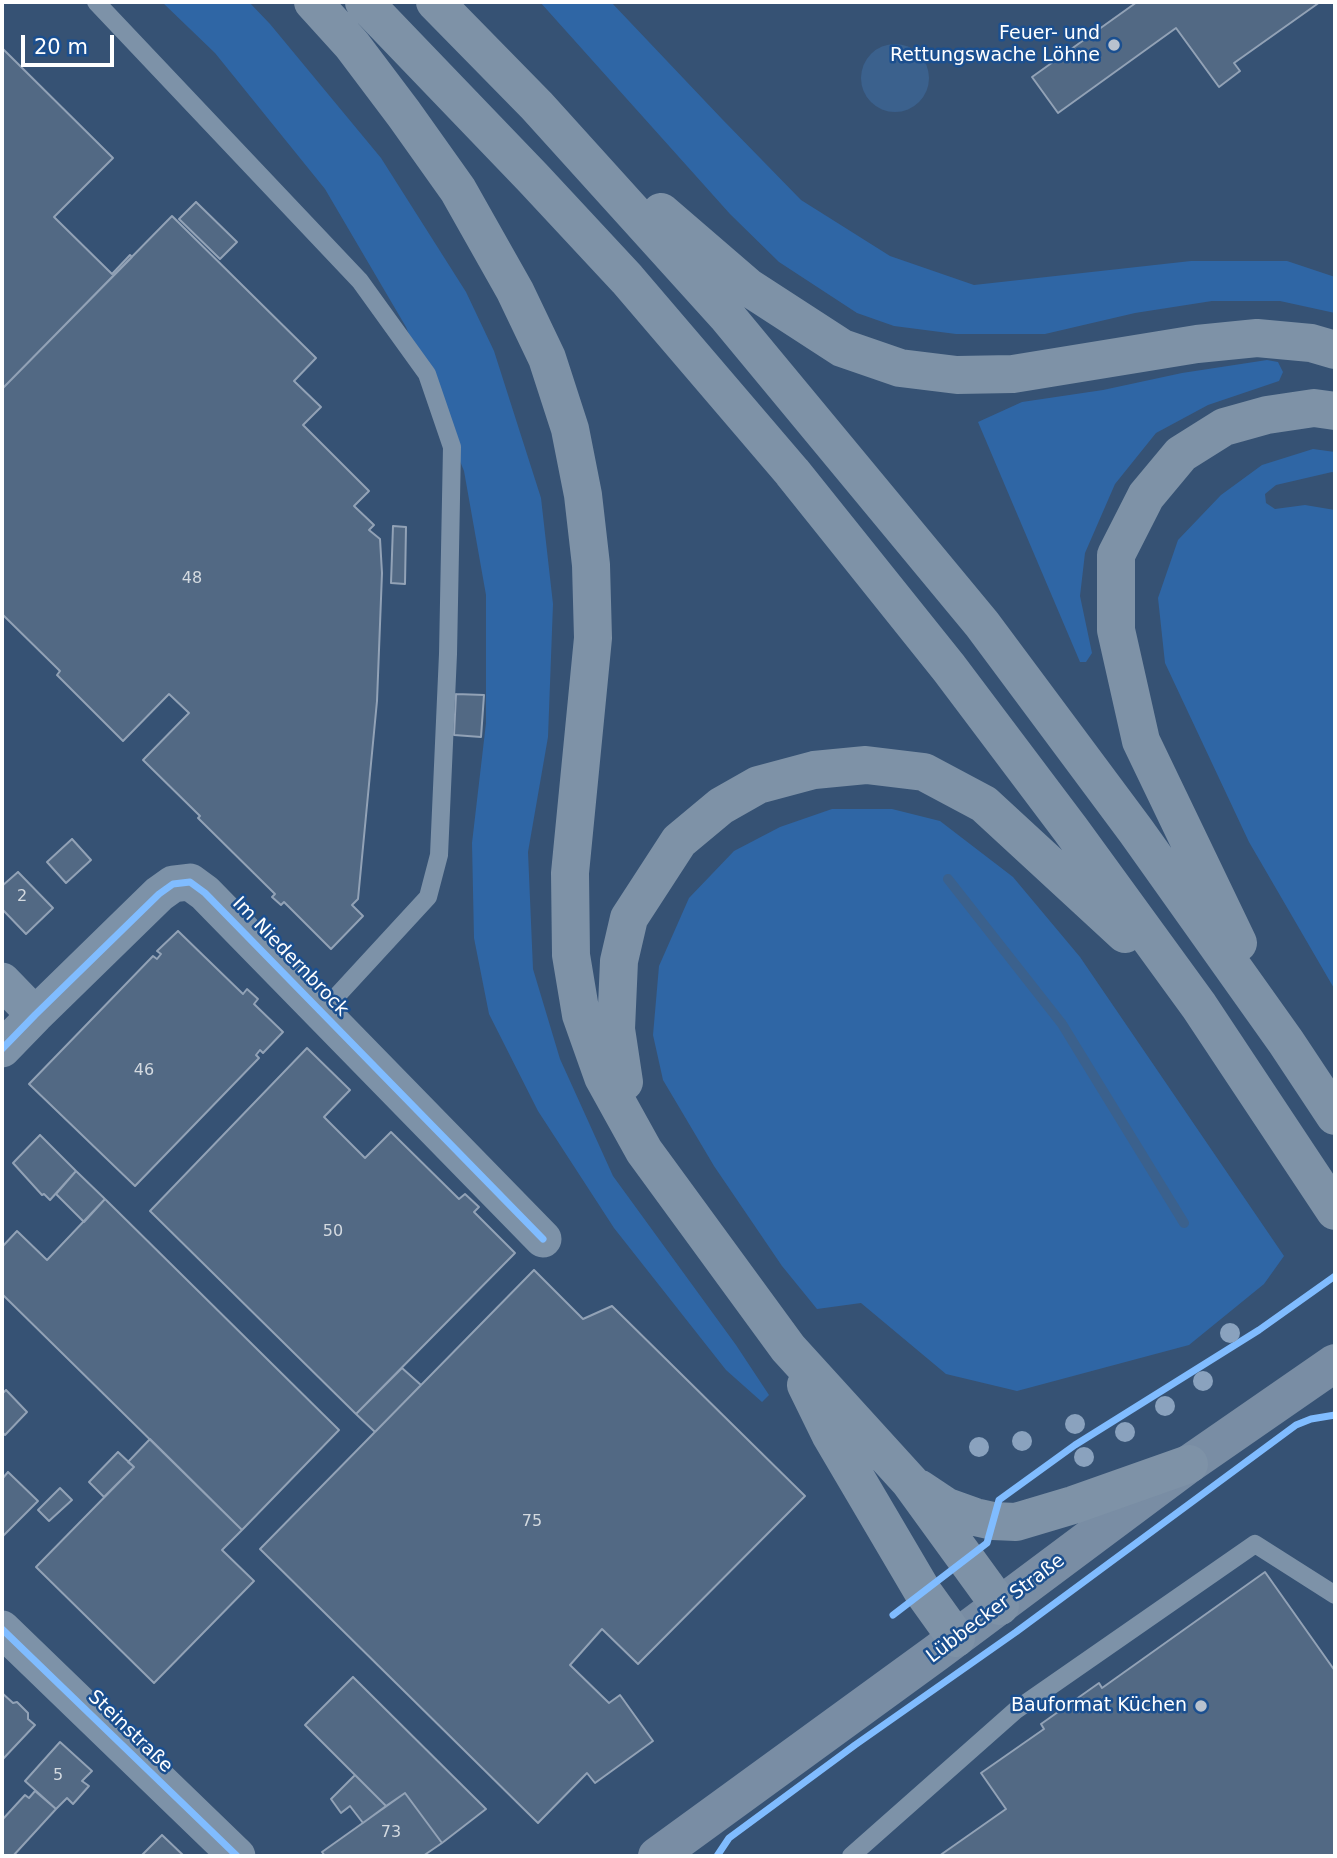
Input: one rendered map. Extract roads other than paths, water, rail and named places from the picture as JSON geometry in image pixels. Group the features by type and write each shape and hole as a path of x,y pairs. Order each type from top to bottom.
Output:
{"highway":[{"path":"313,2 367,65 458,191 515,291 541,347 570,429 583,495 591,565 593,638 570,873 571,955 582,1015 603,1077 644,1151 788,1348 910,1482 1000,1606"},
{"path":"364,2 627,279 792,472 957,679 1071,830 1199,1006 1332,1206"},
{"path":"435,2 537,106 726,315 982,624 1136,831 1286,1042 1335,1116"},
{"path":"537,106 748,286 842,348 900,368 957,375 1013,374 1197,344 1257,338 1311,343 1335,350"},
{"path":"1286,1042 1141,741 1116,630 1116,555 1146,496 1181,454 1224,427 1268,415 1314,408 1335,411"},
{"path":"644,1151 626,1092 615,1029 619,961 629,918 679,841 721,806 758,785 814,770 866,765 924,772 984,804 1078,889 1199,1006"},
{"path":"788,1348 830,1434 923,1592 956,1638"},
{"path":"910,1482 947,1507 965,1514 993,1521 1016,1522 1189,1464"}],"main road":[{"name":"Lübbecker Straße","path":"657,1856 1000,1606 1189,1464 1335,1363"}],"street":[{"name":"Im Niedernbrock","path":"2,1049 159,894 173,884 190,882 205,893 543,1239"},
{"path":"2,981 34,1015"},
{"name":"Steinstraße","path":"2,1629 237,1856"}],"lane":[{"path":"96,2 360,281 427,373 452,447 448,654 439,855 428,897 322,1012"},
{"path":"851,1856 1016,1710 1255,1544 1335,1595"}],"waterway":[{"path":"948,879 1062,1024 1184,1223"}],"place":[{"name":"Feuer- und Rettungswache Löhne","path":"1114,45"},
{"name":"Bauformat Küchen","path":"1201,1706"}]}
